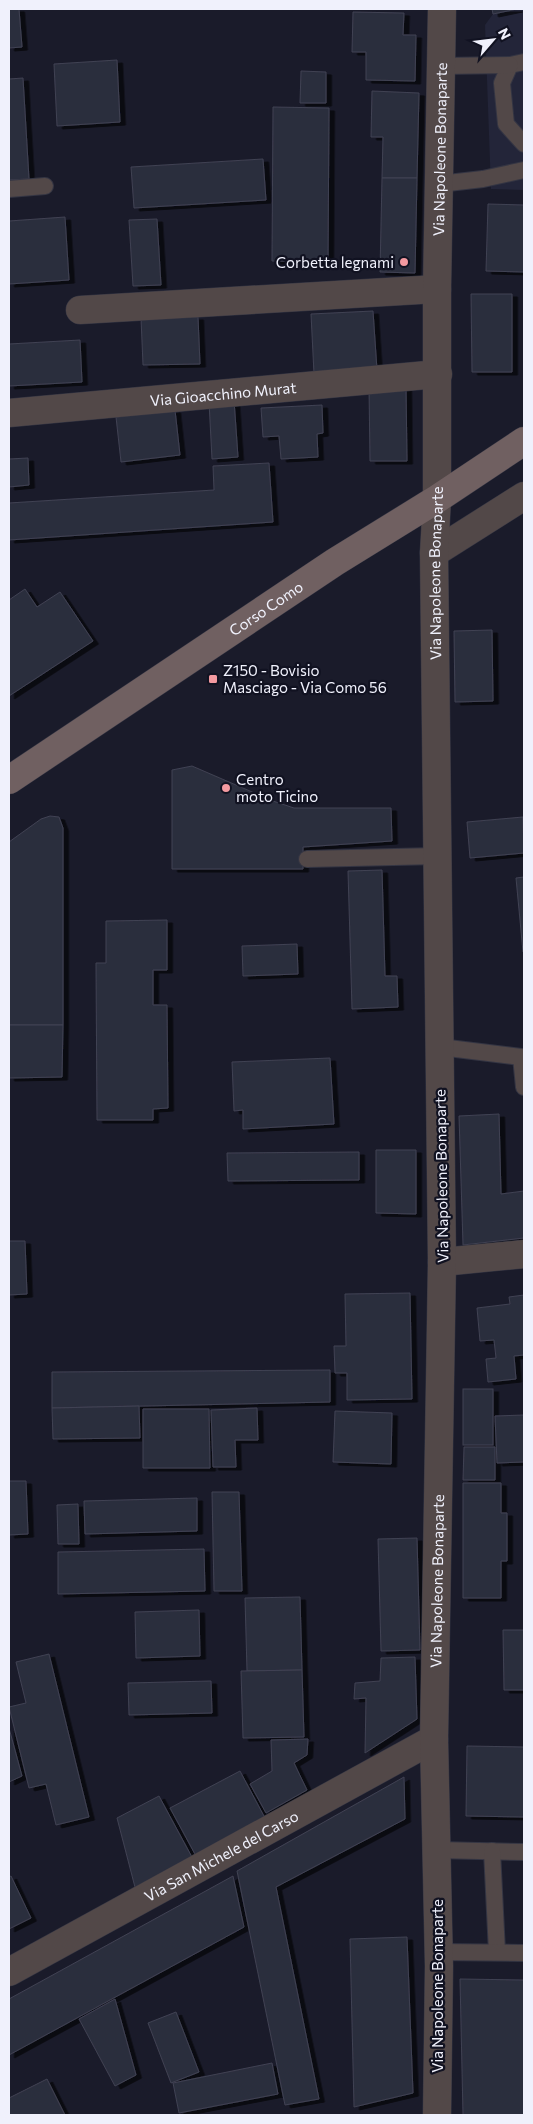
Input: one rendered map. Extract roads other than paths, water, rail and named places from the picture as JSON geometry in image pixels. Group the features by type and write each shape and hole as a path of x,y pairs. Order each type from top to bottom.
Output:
{"main road":[{"name":"Corso Como","path":"9,780 335,562 437,499 524,441"}],"street":[{"name":"Via Napoleone Bonaparte","path":"437,2115 438,1966 434,1739 442,1262 434,552 437,499 442,9"},
{"path":"80,310 438,289"},
{"name":"Via Gioacchino Murat","path":"9,413 438,374"},
{"path":"434,552 524,496"},
{"path":"442,1262 524,1254"},
{"name":"Via San Michele del Carso","path":"9,1972 434,1739"}],"lane":[{"path":"441,66 517,64"},
{"path":"517,64 502,83 506,124 524,144"},
{"path":"439,184 483,179 524,170"},
{"path":"9,188 45,186"},
{"path":"307,859 438,856"},
{"path":"440,1047 522,1057 524,1087"},
{"path":"437,1850 524,1852"},
{"path":"492,1851 497,1952"},
{"path":"437,1952 524,1952"}],"place":[{"name":"Corbetta legnami","path":"404,262"},
{"name":"Z150 - Bovisio Masciago - Via Como 56","path":"213,679"},
{"name":"Centro moto Ticino","path":"226,788"}]}
